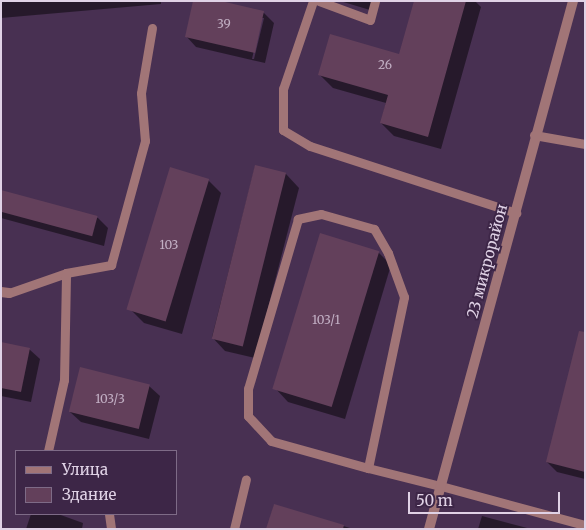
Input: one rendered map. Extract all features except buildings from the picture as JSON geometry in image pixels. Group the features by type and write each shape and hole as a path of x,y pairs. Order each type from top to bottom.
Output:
{"street":[{"name":"23 микрорайон","path":"429,529 516,213 534,135 573,1"}],"lane":[{"path":"313,1 283,89 283,130 310,146 516,213"},
{"path":"320,1 370,20 375,1"},
{"path":"5,293 66,273 111,265 145,140 142,93 152,28"},
{"path":"534,135 585,144"},
{"path":"368,468 404,297 388,253 374,229 321,214 298,218 248,389 248,416 271,441 368,468 585,525"},
{"path":"48,450 64,380 66,273"},
{"path":"234,529 246,479"},
{"path":"109,515 111,529"}]}
